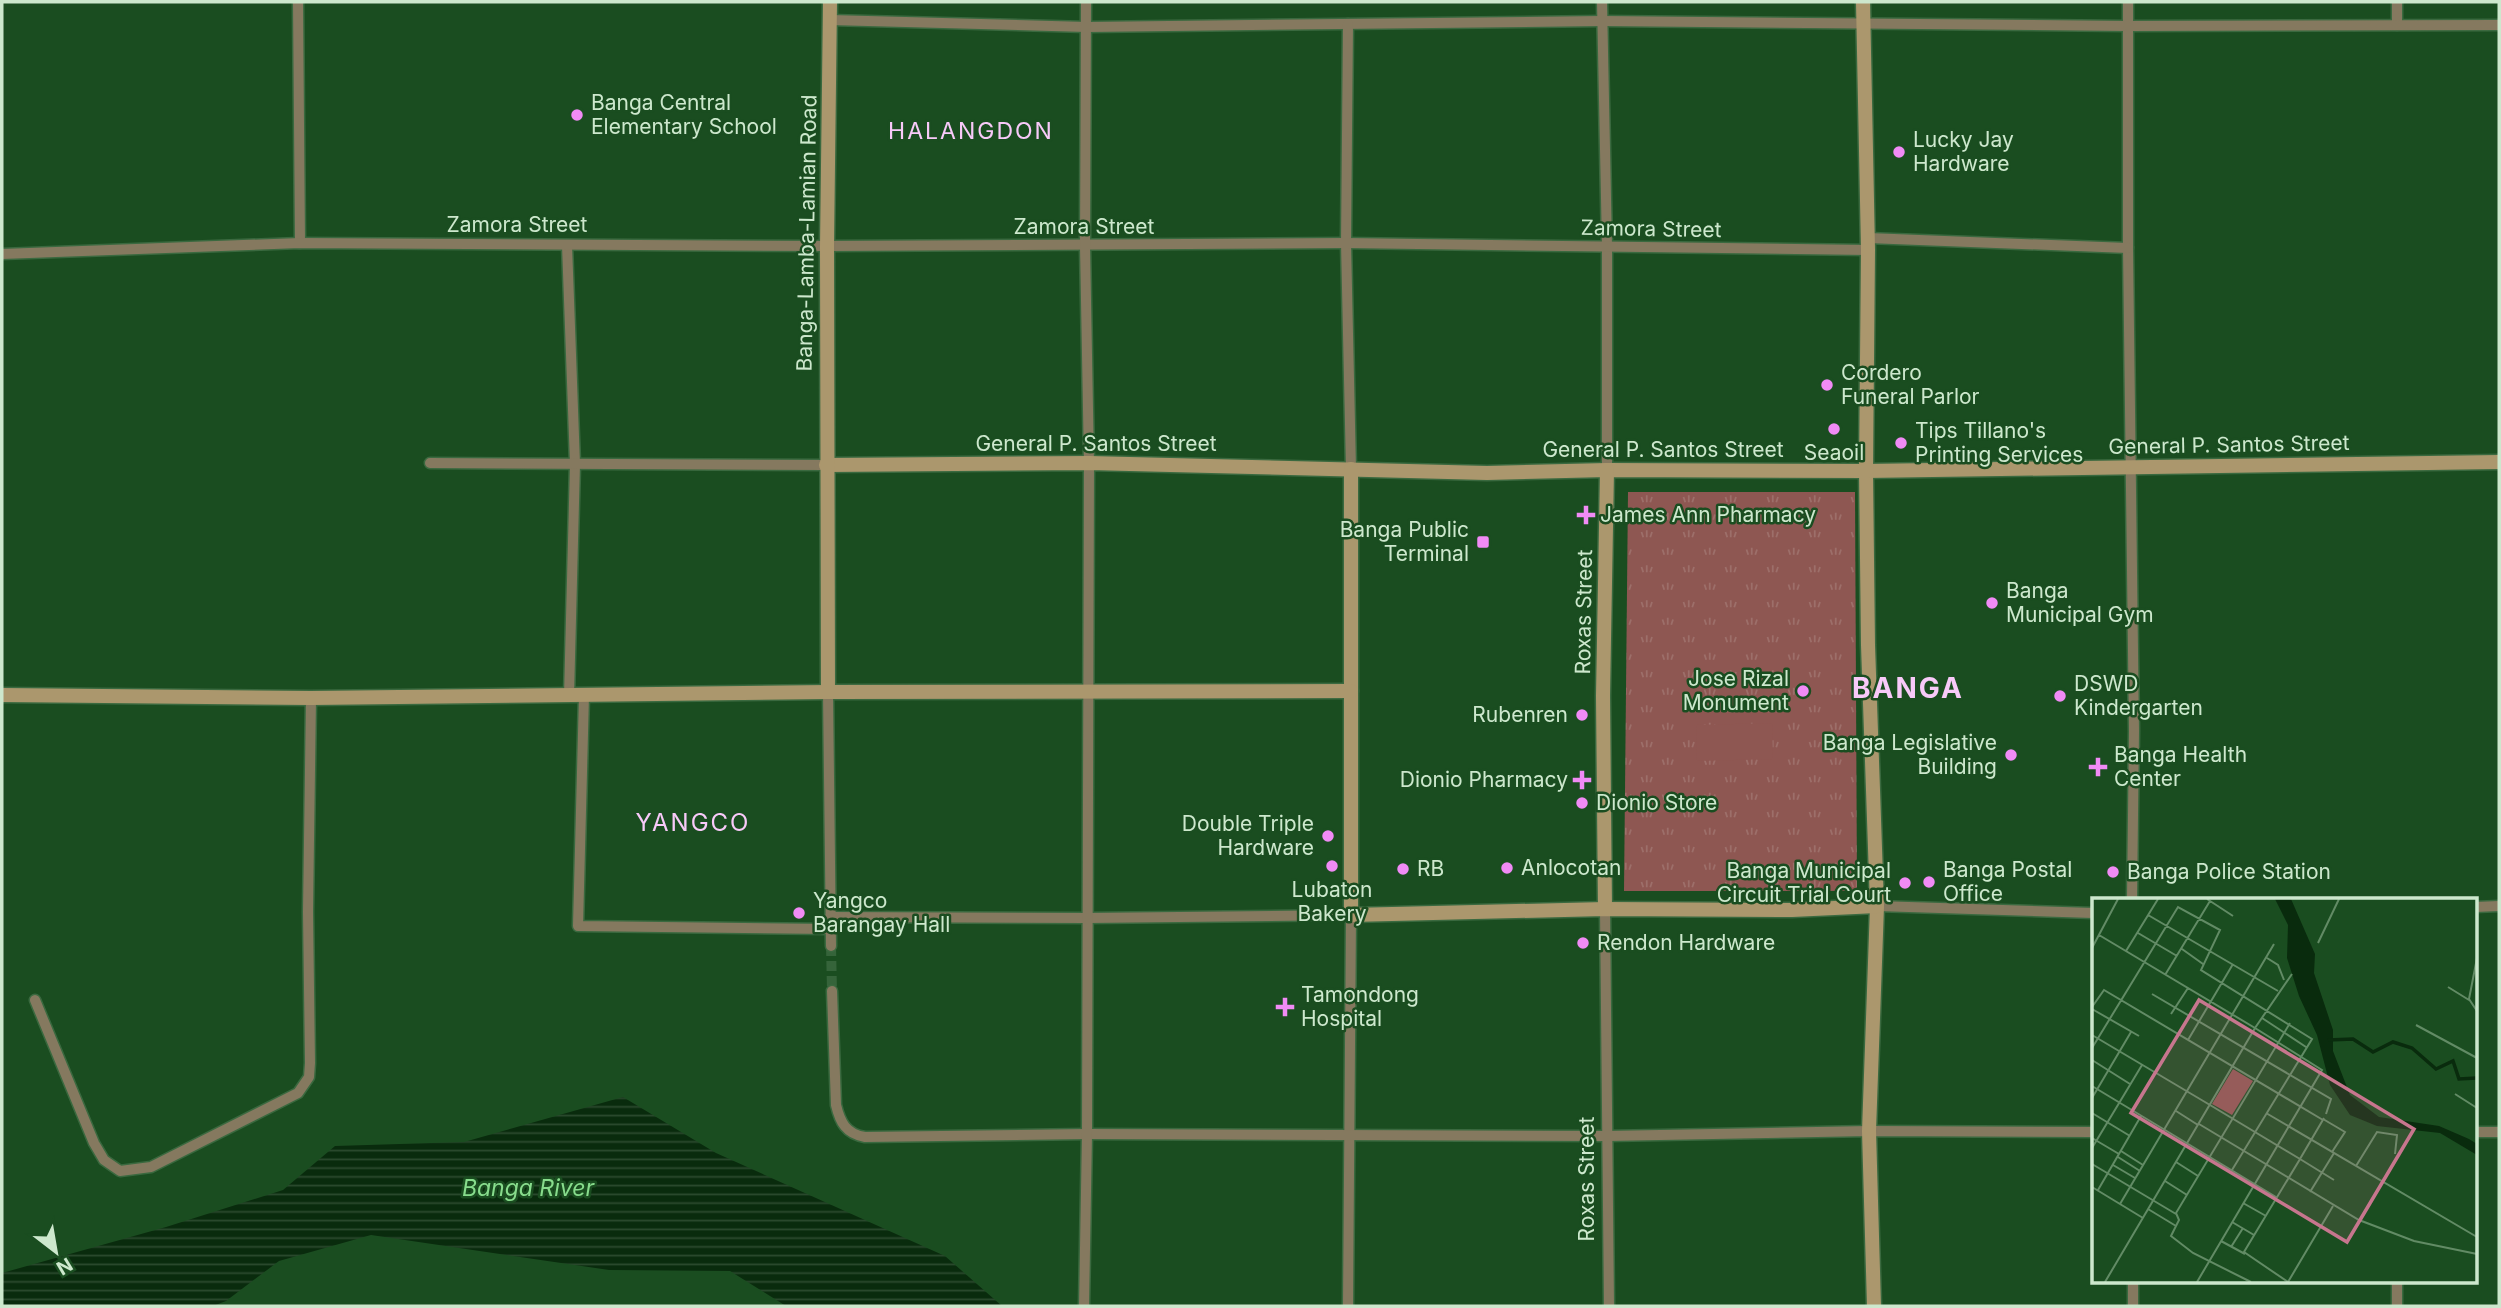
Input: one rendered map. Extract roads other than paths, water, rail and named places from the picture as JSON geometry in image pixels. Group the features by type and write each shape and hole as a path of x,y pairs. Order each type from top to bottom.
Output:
{"street":[{"path":"298,2 300,243"},
{"name":"Banga-Lamba-Lamian Road","path":"828,692 826,465 830,2"},
{"path":"1084,1306 1089,463 1086,2"},
{"name":"Roxas Street","path":"1602,2 1607,247 1603,696 1609,1306"},
{"path":"1863,2 1868,244 1868,673 1877,906 1869,1131 1874,1306"},
{"path":"2128,2 2134,717 2132,898"},
{"path":"2397,2 2397,25"},
{"path":"830,20 1087,27 1602,21 2128,26 2499,24"},
{"path":"1348,24 1346,243 1352,469 1348,1306"},
{"name":"Zamora Street","path":"2,254 300,243 827,246 1346,243 1607,247 1868,244 2128,248"},
{"path":"567,245 575,464 578,926 831,929"},
{"path":"430,463 826,465"},
{"name":"General P. Santos Street","path":"826,465 1089,463 1487,473 2499,463"},
{"path":"2,695 311,698 828,692 1351,691"},
{"path":"828,692 831,946"},
{"path":"35,1000 93,1143 104,1160 121,1171 151,1167 298,1093 309,1077 310,1063 308,912 311,698"},
{"path":"830,917 1087,918 1605,909 1792,911 1877,906 2092,913"},
{"path":"2476,907 2499,906"},
{"path":"832,991 836,1104 842,1125 856,1136 1607,1136 1869,1131 2092,1132"},
{"path":"2476,1132 2499,1132"},
{"path":"2133,1284 2133,1306"},
{"path":"2396,1284 2397,1306"}],"water":[{"name":"Banga River","path":"623,1097 716,1153 945,1256 1002,1306 786,1306 730,1271 609,1270 371,1235 279,1261 226,1301 213,1306 2,1306 2,1273 166,1227 283,1190 335,1146 464,1142"}],"tunnel":[{"path":"831,946 832,991"}],"place":[{"name":"Banga Central Elementary School","path":"577,115"},
{"name":"Lucky Jay Hardware","path":"1899,152"},
{"name":"Cordero Funeral Parlor","path":"1827,385"},
{"name":"Seaoil","path":"1834,429"},
{"name":"Tips Tillano's Printing Services","path":"1901,443"},
{"name":"James Ann Pharmacy","path":"1586,515"},
{"name":"Banga Public Terminal","path":"1483,542"},
{"name":"Banga Municipal Gym","path":"1992,603"},
{"name":"Jose Rizal Monument","path":"1803,691"},
{"name":"DSWD Kindergarten","path":"2060,696"},
{"name":"Rubenren","path":"1582,715"},
{"name":"Banga Legislative Building","path":"2011,755"},
{"name":"Banga Health Center","path":"2098,767"},
{"name":"Dionio Pharmacy","path":"1582,780"},
{"name":"Dionio Store","path":"1582,803"},
{"name":"Double Triple Hardware","path":"1328,836"},
{"name":"Lubaton Bakery","path":"1332,866"},
{"name":"Anlocotan","path":"1507,868"},
{"name":"RB","path":"1403,869"},
{"name":"Banga Police Station","path":"2113,872"},
{"name":"Banga Postal Office","path":"1929,882"},
{"name":"Banga Municipal Circuit Trial Court","path":"1905,883"},
{"name":"Yangco Barangay Hall","path":"799,913"},
{"name":"Rendon Hardware","path":"1583,943"},
{"name":"Tamondong Hospital","path":"1285,1007"}],"district":[{"name":"HALANGDON","path":"971,131"},
{"name":"BANGA","path":"1908,688"},
{"name":"YANGCO","path":"693,823"}]}
